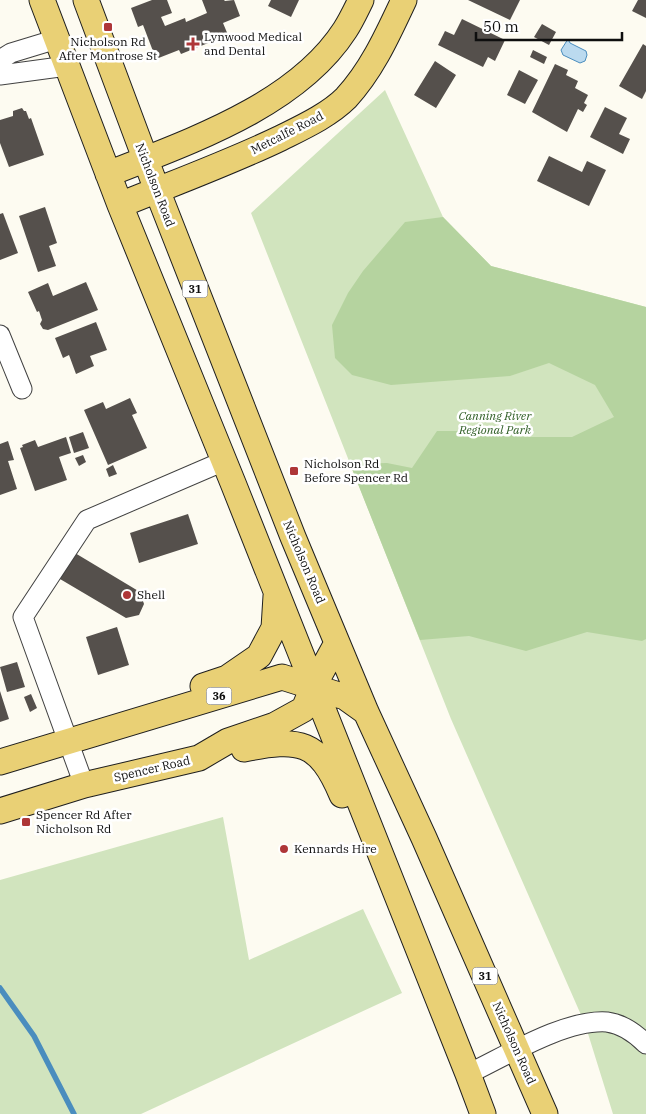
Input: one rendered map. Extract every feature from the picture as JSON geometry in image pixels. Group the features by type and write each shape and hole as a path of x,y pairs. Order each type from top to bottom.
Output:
{"main road":[{"path":"42,0 120,205 382,854 483,1114"},
{"name":"Nicholson Road","path":"86,0 145,159 283,511 366,712 424,838 545,1114"},
{"path":"108,174 232,121 268,102 307,73 327,53 345,30 361,0"},
{"name":"Metcalfe Road","path":"120,205 255,151 298,130 332,109 356,86 376,56 404,0"},
{"name":"36","path":"69,742 140,709 227,678 246,666 259,656 274,628 276,592"},
{"name":"Spencer Road","path":"0,811 84,785 199,758 228,741 275,725 304,709 313,687 338,643"},
{"name":"36","path":"0,762 282,677 345,697 366,712"},
{"path":"199,758 274,743 290,743 304,746 325,761 339,788 355,827 382,854"}],"street":[{"path":"0,60 11,53 57,40"},
{"path":"0,75 67,66"},
{"path":"0,335 22,389"},
{"path":"84,785 23,617 87,520 224,461"},
{"path":"468,1074 556,1033 585,1024 608,1022 628,1029 646,1044"}],"green space":[{"name":"Canning River Regional Park","path":"385,90 443,217 491,266 646,307 646,1114 613,1114 585,1024 451,719 251,213"},
{"path":"443,217 491,266 646,307 646,639 642,641 587,632 526,651 469,636 420,640 350,464 387,463 412,468 437,431 496,431 525,437 572,437 614,417 595,385 549,363 510,376 391,385 352,375 335,358 332,325 348,293 363,271 405,222"},
{"path":"223,817 249,960 363,909 402,993 141,1114 0,1114 0,880"}],"water":[{"path":"568,39 570,43 586,51 585,61 580,63 563,55 561,50"}],"building":[{"path":"152,0 167,0 172,13 161,17 165,26 185,18 186,22 207,13 202,0 234,0 240,16 223,23 228,35 181,54 179,50 156,59 143,25 138,27 131,8"},
{"path":"271,0 299,0 291,17 268,6"},
{"path":"468,0 520,0 510,20"},
{"path":"638,0 646,0 646,18 632,11"},
{"path":"462,19 505,40 495,61 488,57 483,67 438,45 445,31 454,35"},
{"path":"542,24 556,32 549,45 534,37"},
{"path":"643,44 646,46 646,91 642,99 619,86"},
{"path":"533,50 547,57 544,64 530,57"},
{"path":"435,61 456,75 436,108 414,95"},
{"path":"555,64 568,70 566,75 578,81 575,88 588,95 584,103 587,105 583,112 578,109 567,132 532,112"},
{"path":"519,70 538,80 525,104 507,95"},
{"path":"605,107 627,118 619,134 630,139 623,154 590,137"},
{"path":"22,108 26,111 29,119 31,118 44,155 9,167 0,143 0,120 13,116 13,111"},
{"path":"549,156 582,172 587,161 606,170 589,206 537,181"},
{"path":"45,207 57,243 49,246 56,266 38,272 19,216"},
{"path":"3,213 18,253 0,260 0,214"},
{"path":"86,282 98,310 48,330 43,329 40,324 42,320 39,311 37,312 28,292 48,283 53,296"},
{"path":"96,322 107,350 90,356 94,366 76,374 69,355 63,358 55,338"},
{"path":"130,398 137,413 132,415 147,448 108,465 84,410 103,402 106,409"},
{"path":"83,432 89,448 74,453 69,437"},
{"path":"66,437 71,453 59,457 67,480 35,491 20,448 23,447 22,445 35,440 38,447"},
{"path":"8,441 14,460 8,461 17,489 0,495 0,444"},
{"path":"83,455 86,462 79,466 75,458"},
{"path":"113,465 117,474 109,477 106,469"},
{"path":"188,514 198,544 139,563 130,533"},
{"path":"75,553 140,592 144,604 139,615 126,618 60,579"},
{"path":"117,627 129,665 98,675 86,637"},
{"path":"17,662 25,687 7,692 0,667"},
{"path":"0,691 9,719 0,722"},
{"path":"31,694 37,708 30,712 24,697"}],"waterway":[{"path":"0,988 34,1036 74,1114"}],"place":[{"name":"Nicholson Rd After Montrose St","path":"108,27"},
{"name":"Lynwood Medical and Dental","path":"193,44"},
{"name":"Nicholson Rd Before Spencer Rd","path":"294,471"},
{"name":"Shell","path":"127,595"},
{"name":"Spencer Rd After Nicholson Rd","path":"26,822"},
{"name":"Kennards Hire","path":"284,849"}]}
